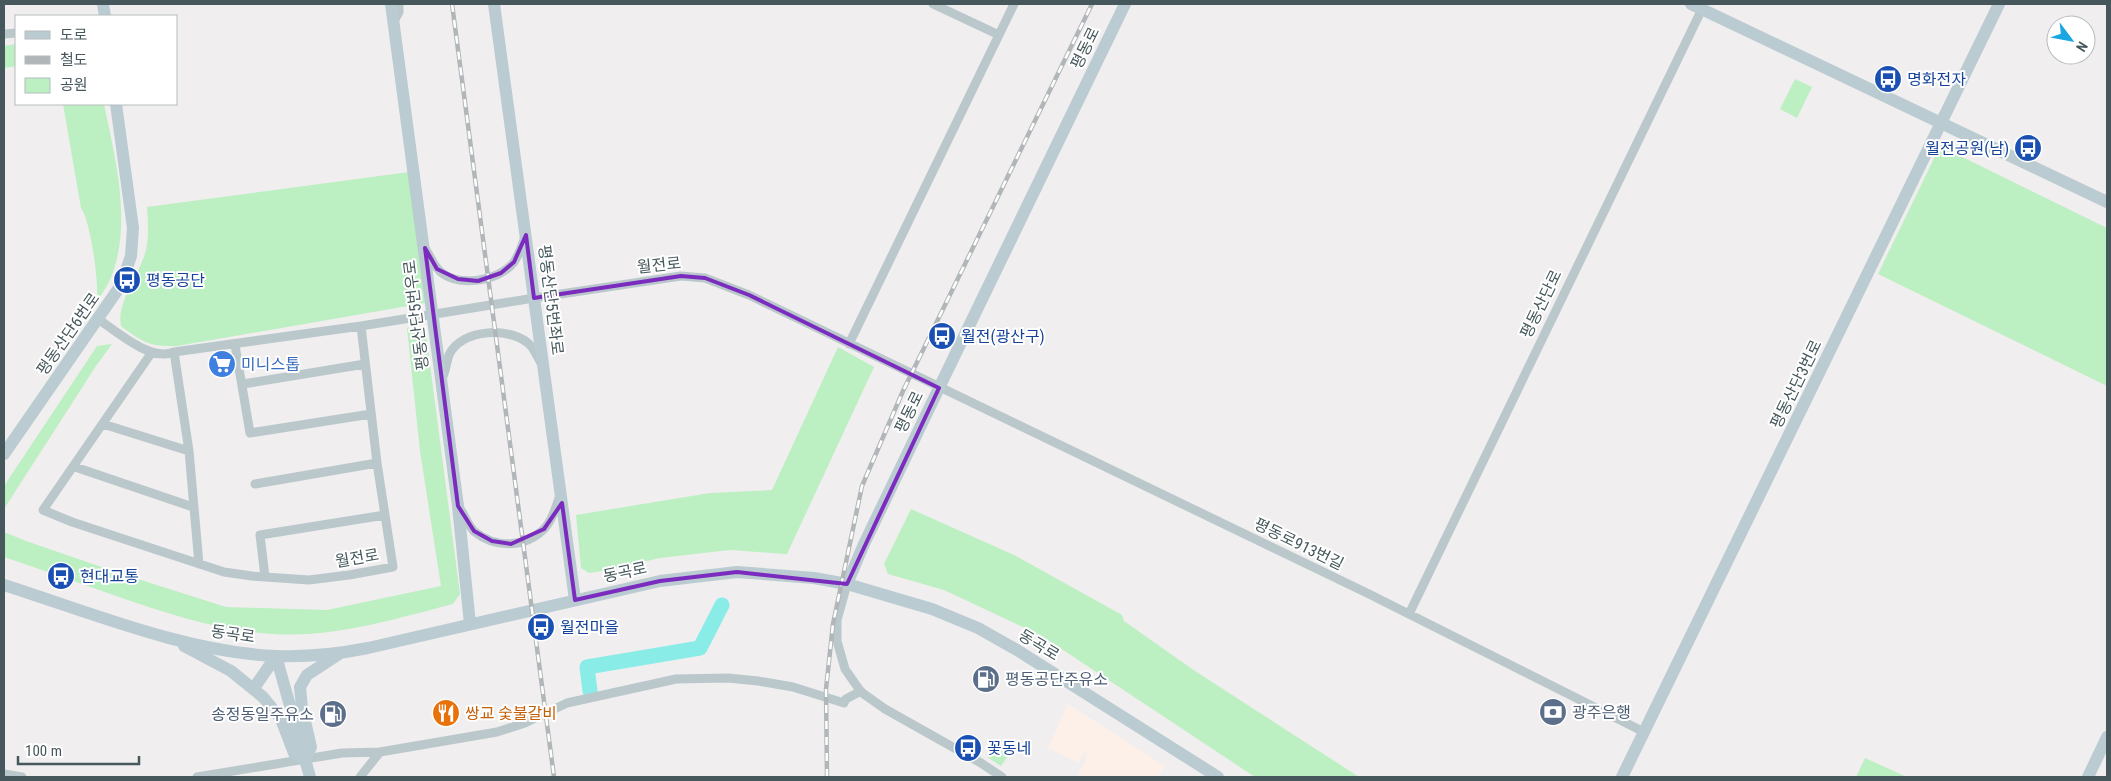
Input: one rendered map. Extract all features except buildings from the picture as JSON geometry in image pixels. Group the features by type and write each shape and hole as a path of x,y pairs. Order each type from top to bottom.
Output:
{"street":[{"name":"평동산단5번우로","path":"391,4 425,248 440,383 458,506 470,624"},
{"path":"394,21 399,12 399,4"},
{"name":"평동산단5번좌로","path":"494,4 575,600"},
{"path":"933,4 999,36"},
{"path":"849,344 1014,4"},
{"name":"평동로","path":"1002,777 981,763 885,709 860,691 845,669 837,641 837,620 847,584 864,544 1125,4"},
{"name":"평동산단3번로","path":"1622,777 1999,4"},
{"name":"평동산단로","path":"1409,614 1697,6 2107,202"},
{"name":"평동산단6번로","path":"4,454 121,285 130,256 133,228 116,105"},
{"path":"425,248 437,269 458,279 478,281 501,273 514,262 526,235"},
{"name":"월전로","path":"98,319 144,350 168,355 174,352 235,345 680,276 705,278 749,295 939,388"},
{"name":"월전로","path":"152,352 75,467 43,510 72,522 224,572 308,580 328,578 393,567 377,463 361,326"},
{"path":"440,383 446,371 449,354 462,341 474,335 504,332 518,338 531,346 543,365"},
{"path":"235,345 250,433 371,414"},
{"path":"174,352 189,450 192,507 199,564"},
{"path":"243,384 365,364"},
{"name":"평동로913번길","path":"939,388 1409,614 1644,732"},
{"path":"102,424 189,450"},
{"path":"255,484 377,463"},
{"path":"75,467 192,507"},
{"path":"458,506 474,531 492,541 511,544 532,538 544,529 554,511 560,493"},
{"path":"265,577 260,535 385,515"},
{"name":"동곡로","path":"4,585 169,638 219,650 276,656 341,653 660,581 737,572 781,575 847,584 932,609 978,628 1130,720 1218,777"},
{"path":"169,638 231,671 263,696 281,719 294,753 305,760"},
{"path":"305,760 311,747 302,708 300,687 307,675 341,653"},
{"path":"254,688 276,656"},
{"path":"276,656 310,777"},
{"path":"204,777 233,770 342,753 380,752 497,732 525,723 561,705 584,698 676,679 728,678 758,681 793,687 844,703 846,699 860,691"},
{"path":"2088,777 2107,737"},
{"path":"360,777 380,752"},
{"path":"4,774 22,777"}],"highlighted area":[{"path":"526,235 534,298 681,276 705,278 749,295 939,388 847,584 737,572 660,581 575,600 562,503 544,529 511,544 492,541 474,531 458,506 425,248 437,269 458,279 478,281 501,273 514,262"}],"shaded area":[{"path":"1068,704 1165,766 1158,777 1077,777 1085,762 1086,749 1079,763 1048,748"}],"green space":[{"path":"15,44 15,66 4,68 4,46"},
{"path":"1795,79 1812,87 1797,118 1780,109"},
{"path":"63,105 104,105 120,190 121,233 118,254 111,278 97,302 94,254 85,215 81,208"},
{"path":"1940,146 2107,228 2107,386 1878,274"},
{"path":"409,172 425,303 177,346 160,346 147,342 121,326 120,317 125,298 146,250 148,234 147,207"},
{"path":"419,327 426,334 460,594 453,604 341,630 296,634 253,632 175,615 4,557 4,532 119,573 226,607 327,610 441,586 420,451 407,328"},
{"path":"112,344 4,509 4,486 97,346"},
{"path":"838,347 874,367 787,554 730,550 660,558 589,573 581,568 576,515 710,493 772,490"},
{"path":"911,509 1014,555 1122,615 1124,621 1192,669 1359,777 1255,777 1042,636 944,590 888,574 884,564"},
{"path":"1014,743 1012,750 1001,766 987,757 992,751"},
{"path":"1865,758 1907,777 1856,777"}],"waterway":[{"path":"590,691 587,667 700,648 722,605"}],"railway":[{"path":"452,4 554,777"},
{"path":"827,777 826,689 833,624 862,486 903,391 1092,4"}],"place":[{"name":"명화전자","path":"1888,79"},
{"name":"월전공원(남)","path":"2028,148"},
{"name":"평동공단","path":"127,280"},
{"name":"월전(광산구)","path":"942,336"},
{"name":"미니스톱","path":"222,364"},
{"name":"현대교통","path":"61,576"},
{"name":"월전마을","path":"541,627"},
{"name":"평동공단주유소","path":"986,679"},
{"name":"광주은행","path":"1553,712"},
{"name":"쌍교 숯불갈비","path":"446,713"},
{"name":"송정동일주유소","path":"333,714"},
{"name":"꽃동네","path":"968,748"}]}
